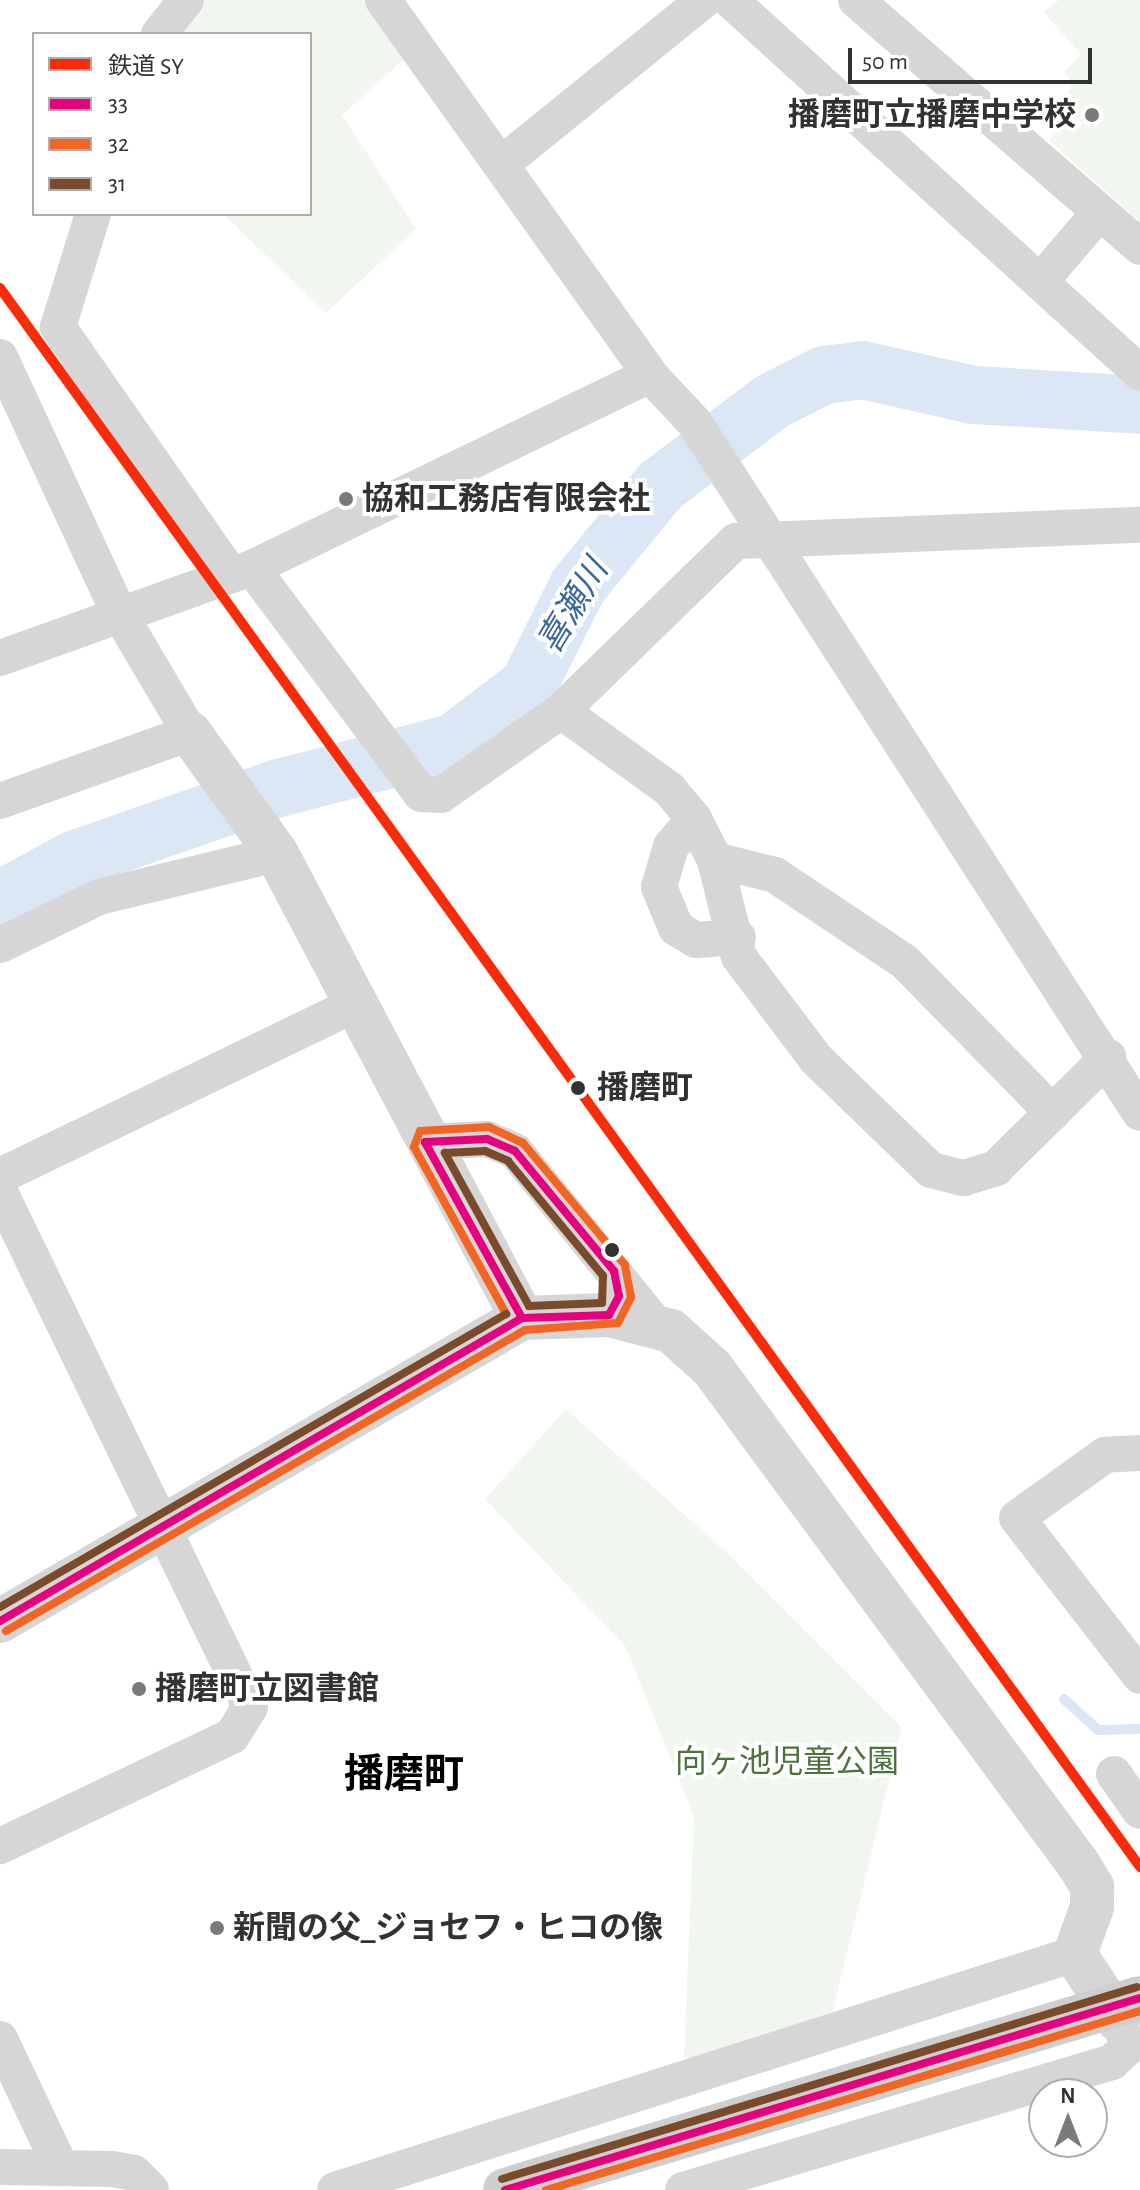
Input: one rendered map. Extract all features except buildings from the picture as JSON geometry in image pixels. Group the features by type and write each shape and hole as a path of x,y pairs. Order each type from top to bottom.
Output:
{"main road":[{"path":"505,2190 778,2107 1130,2028"}],"street":[{"path":"161,32 186,0"},
{"path":"383,0 504,162 650,375 694,422 772,537 1108,1057 1140,1113"},
{"path":"504,162 704,0"},
{"path":"730,0 1140,373"},
{"path":"856,0 1140,247"},
{"path":"1040,282 1099,213"},
{"path":"92,216 58,327 241,571 345,692 421,794 441,795 561,711 736,541 772,537 1140,525"},
{"path":"0,357 119,613 190,733 277,854 352,1006 522,1318"},
{"path":"0,658 241,571 650,375"},
{"path":"561,711 669,789 694,819 715,860 738,937 739,957 817,1060 931,1170 964,1178 996,1168 1108,1057"},
{"path":"0,801 190,733"},
{"path":"694,819 671,846 659,887 676,928 696,940 738,937"},
{"path":"0,945 99,897 277,854"},
{"path":"715,860 775,875 905,962 1053,1113"},
{"path":"0,1176 352,1006"},
{"path":"425,1142 487,1139 515,1151 657,1326 712,1368 1079,1865 1092,1887 1092,1907 1075,1954"},
{"path":"0,1192 168,1529 250,1707 232,1736 0,1846"},
{"path":"609,1315 619,1296 614,1271"},
{"path":"0,1621 168,1529 522,1318 609,1315 657,1326"},
{"path":"1140,1453 1105,1455 1017,1518 1140,1676"},
{"path":"1114,1774 1140,1811"},
{"path":"683,2190 1122,2058 1130,2028 1075,1954"},
{"path":"335,2190 1075,1954"},
{"path":"0,2039 61,2168"},
{"path":"1072,2072 1140,2079"},
{"path":"0,2167 134,2173 151,2190"}],"green space":[{"path":"199,0 364,0 406,57 342,115 416,229 326,313 225,216 312,216 312,32 175,32"},
{"name":"播磨町立播磨中学校","path":"1059,0 1140,0 1140,222 1050,141 1072,83 1064,72 1081,54 1043,12"},
{"name":"向ヶ池児童公園","path":"566,1409 727,1553 902,1728 831,2018 695,2061 684,2058 694,1816 625,1646 485,1499"}],"waterway":[{"name":"喜瀬川","path":"0,900 73,860 279,788 453,743 528,686 578,586 660,486 771,402 824,375 863,370 973,395 1140,405"},
{"path":"1064,1699 1098,1730 1140,1729"}],"rail line":[{"name":"SY","path":"0,288 1140,1867"}],"transit line":[{"name":"32","path":"6,1631 525,1330 618,1323 631,1297 625,1265 523,1143 489,1127 420,1131 414,1147 506,1314"},
{"name":"33","path":"487,1139 515,1151 614,1271 619,1296 609,1315 522,1318 425,1142 487,1139"},
{"name":"31","path":"485,1151 508,1161 603,1276 602,1303 529,1306 445,1153 485,1151"},
{"name":"31","path":"0,1607 506,1314"},
{"name":"33","path":"0,1621 522,1318"},
{"name":"31","path":"502,2179 1137,1987"},
{"name":"33","path":"505,2190 1140,1998"},
{"name":"32","path":"546,2190 1140,2011"}],"place":[{"name":"播磨町立播磨中学校","path":"1092,115"},
{"name":"協和工務店有限会社","path":"346,499"},
{"name":"播磨町","path":"578,1088"},
{"name":"播磨町立図書館","path":"139,1689"},
{"name":"新聞の父_ジョセフ・ヒコの像","path":"217,1928"}],"district":[{"name":"播磨町","path":"404,1775"}]}
